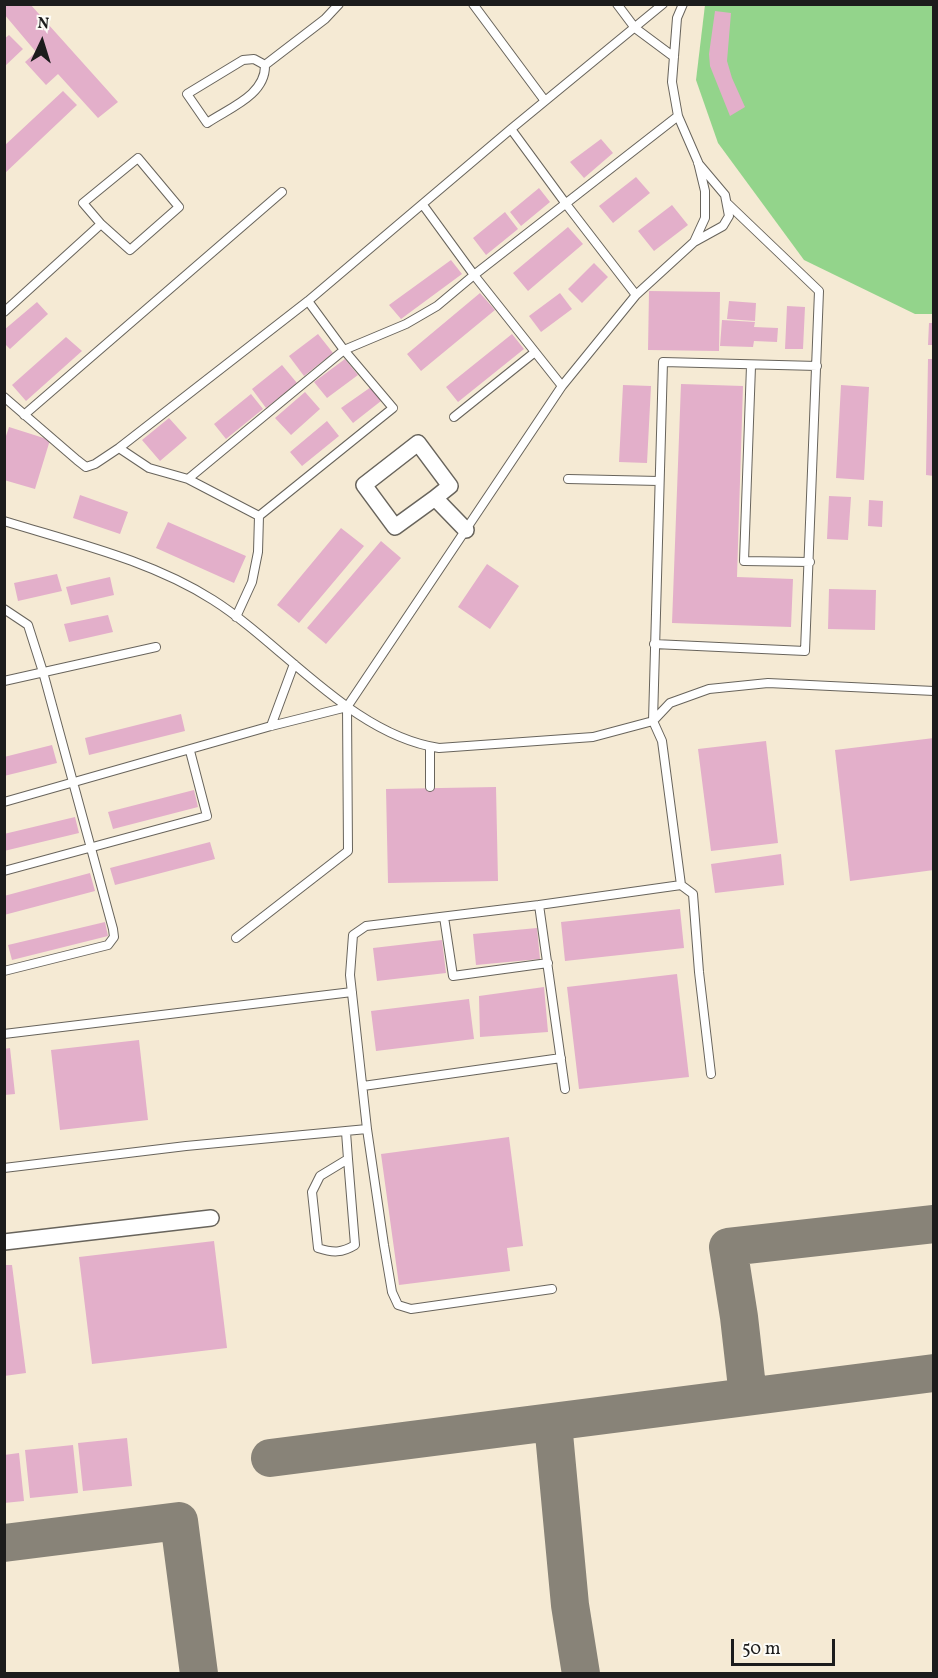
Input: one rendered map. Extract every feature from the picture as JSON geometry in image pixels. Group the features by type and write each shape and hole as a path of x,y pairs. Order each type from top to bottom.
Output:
{"street":[{"path":"418,444 450,486 435,498 395,527 364,485 418,444"},
{"path":"435,498 466,530"},
{"path":"4,1242 211,1218"}],"lane":[{"path":"265,64 325,20 339,4"},
{"path":"473,4 545,101"},
{"path":"617,4 635,28 674,57"},
{"path":"4,397 86,467 95,464 119,448 308,301 663,4"},
{"path":"683,4 676,18 672,82 678,116 698,162 705,191 705,218 694,242"},
{"path":"255,59 265,64 266,76 256,90 207,123 187,94 243,60 255,59"},
{"path":"188,479 344,350 406,324 437,306 678,116"},
{"path":"511,129 636,295"},
{"path":"138,158 179,207 130,250 101,224 84,203 138,158"},
{"path":"236,938 348,851 347,707 562,386 636,295 694,242 723,226 729,216 725,195 698,162"},
{"path":"24,415 282,192"},
{"path":"423,204 474,275 562,386"},
{"path":"654,644 805,651 819,291 728,204"},
{"path":"4,312 101,224"},
{"path":"236,617 252,582 258,552 259,516 393,408 344,350 308,301"},
{"path":"454,417 535,352"},
{"path":"681,885 662,741 653,721 663,362 817,366"},
{"path":"751,366 744,561 810,562"},
{"path":"119,448 149,468 188,479 259,516"},
{"path":"568,479 659,482"},
{"path":"4,521 142,563 212,600 347,707 406,741 430,747 593,737 653,721 670,703 709,689 768,684 933,691"},
{"path":"4,609 28,625 43,672 114,937 108,945 4,971"},
{"path":"4,681 156,647"},
{"path":"271,726 294,664"},
{"path":"4,802 190,751 271,726 347,707"},
{"path":"430,747 430,787"},
{"path":"4,871 207,816 190,751"},
{"path":"552,1289 411,1309 398,1305 392,1292 367,1130 350,975 353,935 366,926 681,885 693,894 711,1074"},
{"path":"539,905 565,1089"},
{"path":"444,917 453,976 548,963"},
{"path":"4,1034 352,992"},
{"path":"363,1086 561,1058"},
{"path":"4,1168 186,1146 367,1130"},
{"path":"346,1132 355,1245 345,1251 329,1252 318,1248 312,1192 320,1176 348,1159"}],"green space":[{"path":"705,5 933,5 933,314 915,314 804,260 718,143 696,80"}],"building":[{"path":"6,4 30,4 118,102 98,118 58,74 46,85 25,62 36,52 4,14"},
{"path":"715,11 731,13 727,61 745,107 730,116 710,66 709,54"},
{"path":"9,35 23,49 4,67 4,39"},
{"path":"63,91 77,105 4,174 4,146"},
{"path":"601,139 613,153 584,178 570,162"},
{"path":"636,177 650,193 613,223 599,206"},
{"path":"539,188 550,202 521,226 510,212"},
{"path":"672,205 688,225 654,251 638,231"},
{"path":"505,212 518,229 486,255 473,238"},
{"path":"568,227 583,244 528,291 513,273"},
{"path":"451,260 462,274 401,319 389,305"},
{"path":"594,263 608,277 582,303 568,289"},
{"path":"649,291 720,292 719,351 648,350"},
{"path":"480,293 495,310 421,371 407,354"},
{"path":"560,293 572,309 541,332 529,316"},
{"path":"729,301 756,303 755,321 727,319"},
{"path":"37,302 48,314 10,349 4,343 4,330"},
{"path":"787,306 805,307 803,349 785,349"},
{"path":"722,320 755,322 754,327 778,328 777,342 754,341 753,347 720,346"},
{"path":"929,323 934,323 934,345 928,345"},
{"path":"318,334 333,353 304,376 289,356"},
{"path":"512,334 524,349 458,402 446,387"},
{"path":"66,337 82,351 26,401 12,385"},
{"path":"345,359 358,375 327,398 314,382"},
{"path":"928,359 934,359 934,476 926,475"},
{"path":"282,365 297,383 266,408 252,389"},
{"path":"681,384 743,386 737,577 793,579 791,627 672,623"},
{"path":"623,385 651,386 647,463 619,462"},
{"path":"841,385 869,387 864,480 836,478"},
{"path":"371,387 381,401 353,423 341,408"},
{"path":"305,392 320,409 291,435 275,418"},
{"path":"251,394 263,409 226,439 214,424"},
{"path":"169,418 187,438 160,461 142,440"},
{"path":"327,421 339,436 302,466 290,452"},
{"path":"9,427 50,440 35,489 4,480 4,442"},
{"path":"80,495 128,512 120,534 73,518"},
{"path":"829,496 851,497 848,540 827,539"},
{"path":"869,500 883,501 882,527 868,526"},
{"path":"168,522 246,556 234,583 156,548"},
{"path":"341,528 364,546 299,623 277,605"},
{"path":"381,541 401,558 326,644 307,628"},
{"path":"487,564 519,586 490,629 458,607"},
{"path":"57,574 62,591 18,601 14,583"},
{"path":"110,577 114,595 71,605 66,587"},
{"path":"829,589 876,590 875,630 828,629"},
{"path":"108,615 113,632 69,642 64,624"},
{"path":"181,714 185,731 89,755 85,738"},
{"path":"934,738 934,870 850,881 835,750"},
{"path":"766,741 778,843 711,851 698,749"},
{"path":"52,745 57,763 4,776 4,757"},
{"path":"496,787 498,881 388,883 386,789"},
{"path":"194,790 198,807 113,829 108,812"},
{"path":"75,817 79,833 4,851 4,834"},
{"path":"210,842 215,859 115,885 110,868"},
{"path":"781,854 784,885 715,893 711,864"},
{"path":"90,873 95,891 4,915 4,896"},
{"path":"680,909 684,948 565,961 561,922"},
{"path":"105,922 108,936 12,960 8,945"},
{"path":"537,928 540,959 476,965 473,934"},
{"path":"442,940 446,973 377,981 373,948"},
{"path":"677,974 689,1077 579,1089 567,987"},
{"path":"544,987 548,1032 480,1037 479,996"},
{"path":"469,999 474,1039 376,1051 371,1011"},
{"path":"139,1040 148,1120 60,1130 51,1050"},
{"path":"10,1048 15,1094 4,1095 4,1049"},
{"path":"509,1137 523,1246 507,1248 510,1271 399,1285 381,1154"},
{"path":"214,1241 227,1348 92,1364 79,1257"},
{"path":"4,1265 12,1265 26,1373 4,1376"},
{"path":"127,1438 132,1486 83,1491 78,1443"},
{"path":"73,1445 78,1493 30,1498 25,1450"},
{"path":"19,1453 24,1501 4,1503 4,1455"}],"taxiway":[{"path":"748,1396 728,1247 934,1224"},
{"path":"270,1458 934,1373"},
{"path":"553,1423 570,1605 581,1674"},
{"path":"4,1543 179,1521 199,1674"}]}
